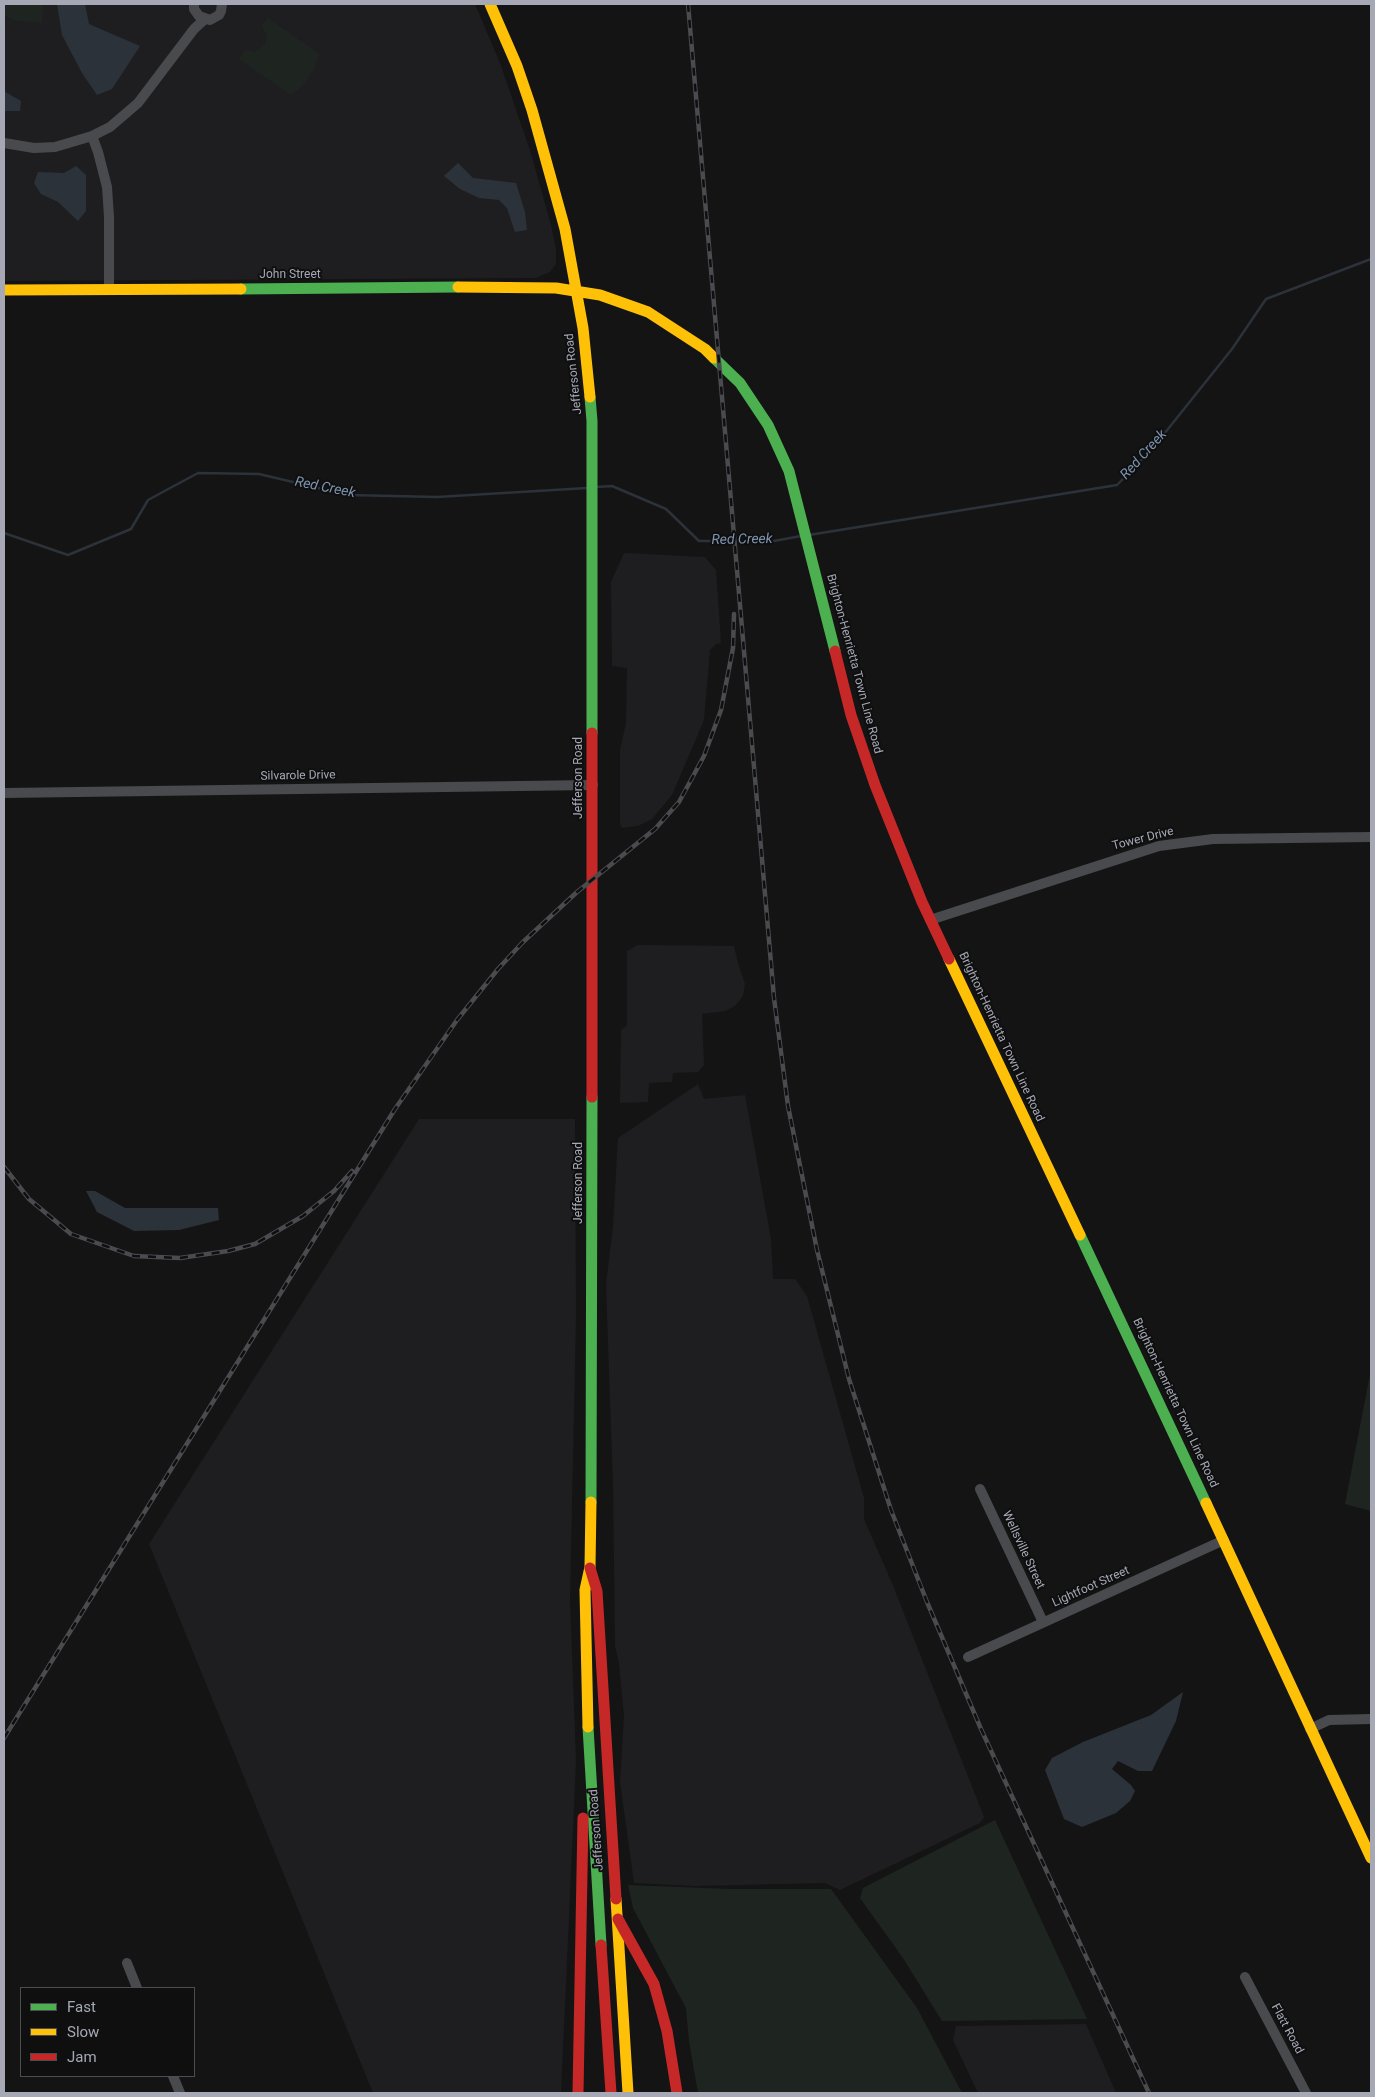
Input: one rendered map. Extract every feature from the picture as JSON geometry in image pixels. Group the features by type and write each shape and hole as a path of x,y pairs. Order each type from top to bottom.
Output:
{"main road":[{"name":"Jefferson Road","path":"490,4 517,66 541,138 565,229 577,291 589,382 593,473 593,784 590,1567 585,1590 588,1737 611,2093"},
{"name":"John Street","path":"4,290 491,287 556,288 577,291"},
{"name":"Brighton-Henrietta Town Line Road","path":"577,291 610,298 648,312 693,340 719,361 740,383 768,425 786,464 799,508 842,682 862,750 930,920 1224,1540 1371,1858"},
{"name":"Jefferson Road","path":"590,1567 597,1591 628,2093"},
{"path":"578,2093 583,1908 584,1766 588,1737"},
{"path":"616,1916 654,1984 662,2007 677,2093"}],"street":[{"path":"195,8 205,19 210,20 219,16 222,4"},
{"path":"194,29 195,8"},
{"path":"4,143 34,148 55,147 92,136 110,127 138,104 194,29 205,19"},
{"path":"92,136 101,161 110,217 109,290"},
{"name":"Silvarole Drive","path":"4,793 593,784"},
{"name":"Tower Drive","path":"930,920 1159,846 1213,839 1371,837"},
{"name":"Wellsville Street","path":"980,1488 1043,1622"},
{"name":"Lightfoot Street","path":"968,1657 1224,1540"},
{"path":"1310,1729 1329,1720 1371,1719"},
{"path":"127,1963 137,1987"},
{"name":"Flatt Road","path":"1245,1977 1306,2093"},
{"path":"173,2077 180,2093"}],"shaded area":[{"path":"4,4 475,4 500,63 530,150 551,225 556,249 556,264 550,272 536,278 4,281"},
{"path":"4,4 43,4 42,23 13,20 4,15"},
{"path":"57,4 85,4 89,24 140,46 112,89 97,95 82,73 62,35"},
{"path":"268,18 319,54 314,68 304,84 291,95 239,59 245,50 255,52 265,45 267,36 262,26"},
{"path":"4,91 21,101 20,111 4,111"},
{"path":"458,163 473,178 516,183 525,212 527,230 515,232 507,208 499,200 479,198 460,189 444,176"},
{"path":"76,166 86,175 86,211 78,221 58,202 41,194 34,183 38,172 64,173"},
{"path":"624,553 705,557 716,570 721,643 716,644 710,650 704,720 672,795 652,819 638,826 622,828 620,824 620,750 626,723 627,668 612,666 611,582"},
{"path":"638,945 734,946 745,984 743,996 736,1005 726,1011 702,1014 704,1065 698,1072 673,1073 672,1082 649,1083 648,1102 620,1103 621,1030 627,1025 627,951"},
{"path":"698,1084 704,1099 745,1095 771,1239 773,1279 795,1279 807,1296 864,1498 864,1519 892,1583 984,1817 980,1823 840,1890 825,1883 695,1886 634,1883 620,1782 624,1717 619,1663 615,1646 613,1484 606,1285 613,1226 618,1138"},
{"path":"419,1119 575,1119 576,1315 570,1599 576,1761 561,2093 373,2093 149,1544"},
{"path":"86,1191 95,1191 125,1208 218,1208 219,1220 179,1230 134,1231 97,1212"},
{"path":"1371,1369 1371,1511 1345,1504"},
{"path":"1183,1692 1176,1721 1152,1771 1138,1771 1118,1761 1112,1769 1131,1785 1135,1791 1130,1801 1116,1813 1082,1827 1064,1819 1045,1770 1052,1758 1083,1742 1151,1715"},
{"path":"995,1820 1087,2019 942,2021 903,1958 860,1898 863,1888"},
{"path":"628,1885 730,1889 831,1889 917,2008 962,2093 698,2093 689,2041 686,2008 633,1908"},
{"path":"1086,2024 1116,2093 978,2093 953,2040 956,2026"}],"waterway":[{"name":"Red Creek","path":"809,535 1117,485 1152,449 1232,349 1266,299 1371,259"},
{"name":"Red Creek","path":"4,533 68,555 131,529 148,500 198,473 259,474 348,495 437,497 587,488"},
{"name":"Red Creek","path":"597,487 612,486 666,509 699,541 774,541 801,536"}],"railway":[{"path":"688,4 774,998 788,1106 817,1250 849,1379 891,1510 927,1602 981,1729 1149,2093"},
{"path":"4,1738 395,1109 457,1020 498,969 523,942 577,892 655,829 679,802 704,756 721,710 733,648 734,614"},
{"path":"4,1167 29,1199 71,1234 134,1256 180,1258 228,1251 255,1244 303,1216 334,1191 352,1171"}],"traffic: fast":[{"path":"241,289 458,287"},
{"path":"714,358 740,383 768,425 789,471 835,651"},
{"path":"590,397 592,421 592,733"},
{"path":"591,1502 592,1097"},
{"path":"1080,1235 1206,1503"},
{"path":"588,1727 601,1945"}],"traffic: slow":[{"path":"490,4 517,66 532,110 565,229 583,328 590,397"},
{"path":"458,287 556,288 600,295 648,312 705,349 714,358"},
{"path":"4,290 241,289"},
{"path":"949,959 1080,1235"},
{"path":"588,1727 585,1590 590,1567 591,1502"},
{"path":"1206,1503 1371,1858"},
{"path":"616,1899 628,2093"}],"traffic: jam":[{"path":"835,651 851,715 875,785 922,902 949,959"},
{"path":"592,733 592,1097"},
{"path":"590,1568 597,1591 616,1899"},
{"path":"578,2093 583,1818"},
{"path":"618,1919 654,1984 667,2031 677,2093"},
{"path":"601,1945 611,2093"}]}
